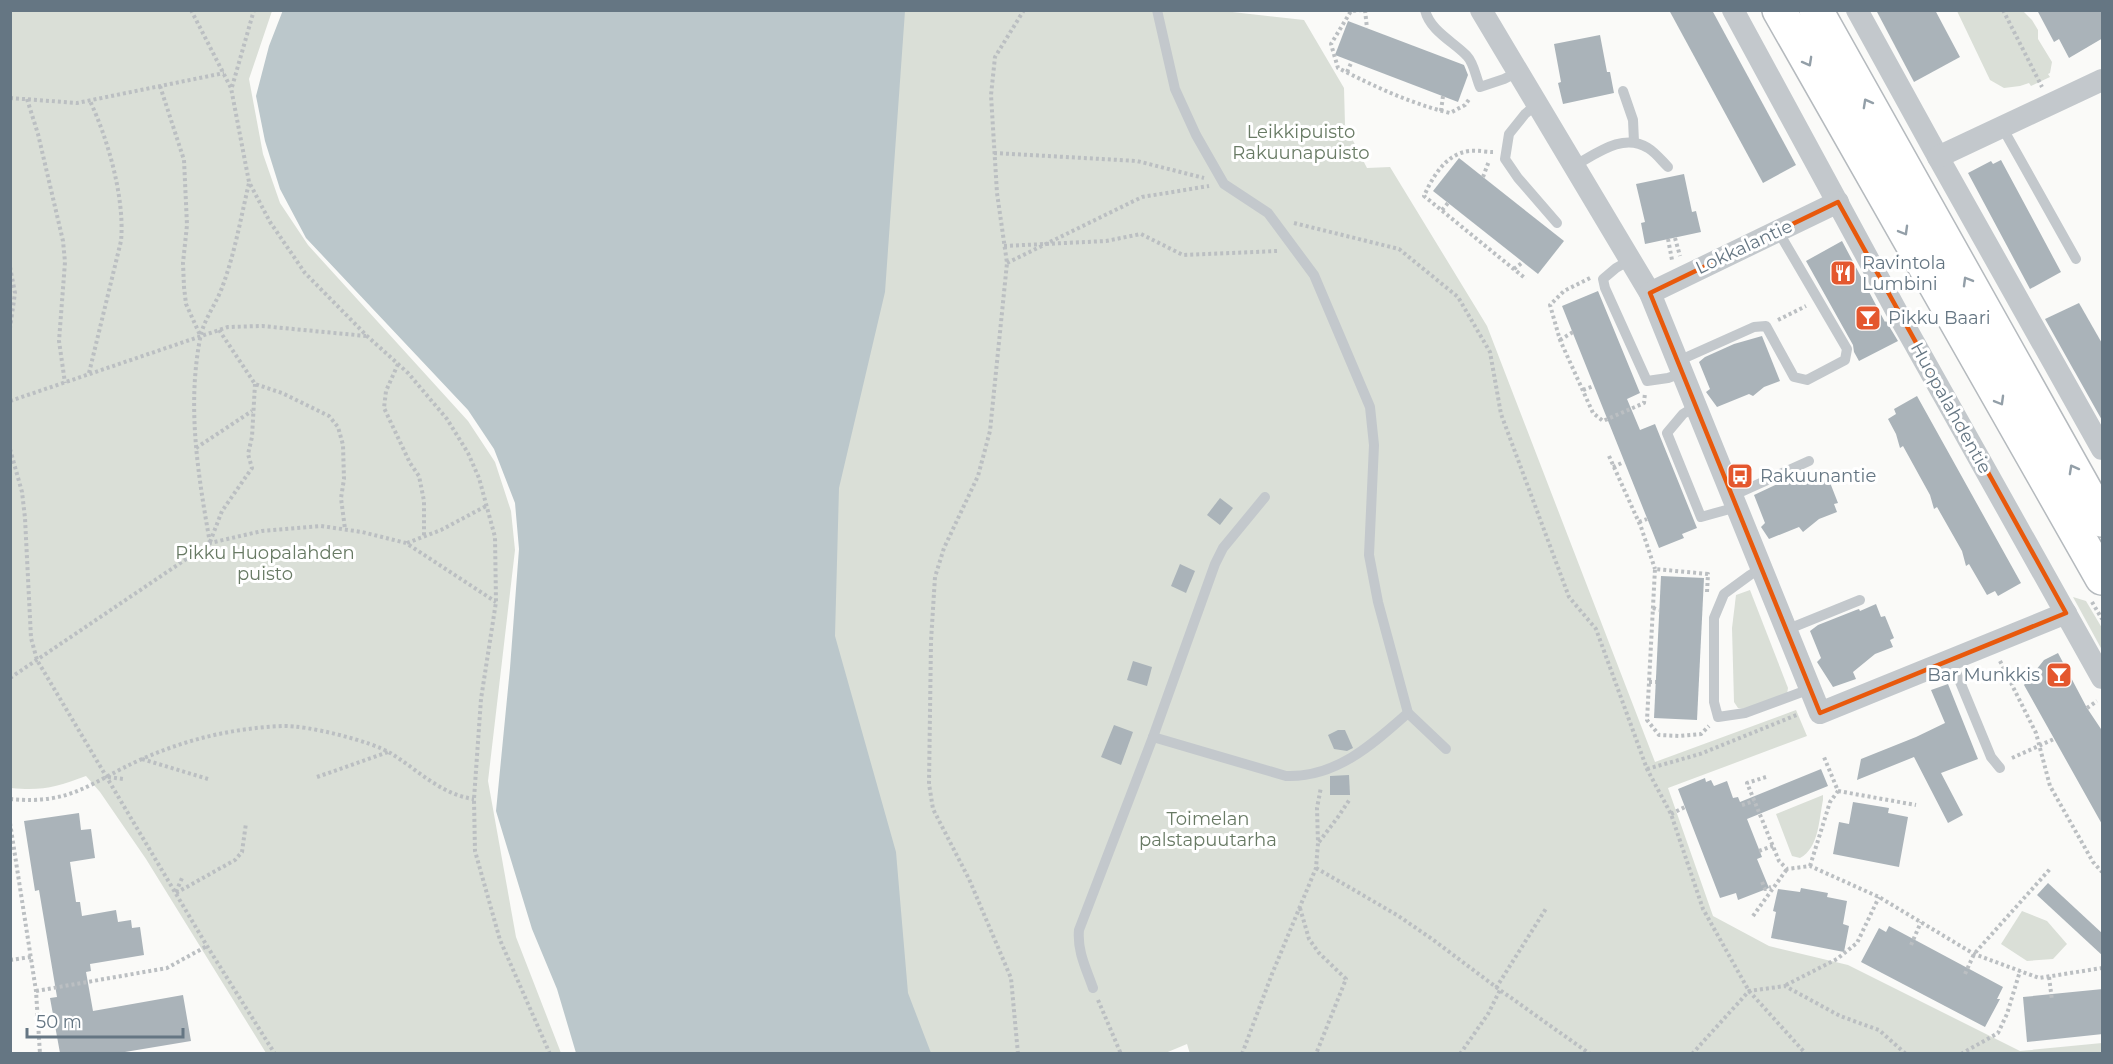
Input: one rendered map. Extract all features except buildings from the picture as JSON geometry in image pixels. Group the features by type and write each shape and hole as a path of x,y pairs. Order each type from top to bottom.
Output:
{"main road":[{"path":"1779,10 2103,578"},
{"path":"1816,10 2103,520"}],"street":[{"path":"1481,10 1574,166 1623,264 1650,293 1820,713 2066,614"},
{"name":"Huopalahdentie","path":"1734,10 1838,202 2103,678"},
{"path":"1857,10 2103,449"},
{"path":"1938,157 2103,80"},
{"name":"Lokkalantie","path":"1650,293 1838,202"}],"lane":[{"path":"1157,10 1175,89 1196,135 1224,184 1268,213 1314,275 1370,407 1374,445 1369,555 1378,602 1408,713 1446,749"},
{"path":"1425,10 1426,16 1450,43 1468,57 1480,87 1518,72"},
{"path":"1623,91 1633,120 1634,142"},
{"path":"1537,104 1525,114 1509,134 1505,159 1518,178 1557,223"},
{"path":"2002,127 2076,259"},
{"path":"1574,166 1617,143 1634,142 1648,148 1668,167"},
{"path":"1623,264 1603,279 1647,381 1668,378 1680,367 1754,327 1767,326 1794,377 1807,380 1845,360 1847,349 1778,231"},
{"path":"1696,406 1683,414 1668,434 1701,517 1809,461"},
{"path":"1093,988 1080,953 1078,943 1080,930 1215,564 1223,548 1265,497"},
{"path":"1762,568 1750,574 1724,594 1714,618 1714,702 1718,717 1745,713 1810,689"},
{"path":"1786,630 1860,600"},
{"path":"1951,660 1991,757 1999,766"},
{"path":"1153,736 1286,776 1304,777 1324,772 1345,762 1370,746 1408,713"}],"path":[{"path":"191,10 231,88 249,182 270,222 305,273 398,364 447,419 479,478 495,537 496,602 481,699 474,799 475,850 500,940 550,1053"},
{"path":"231,88 254,10"},
{"path":"1018,1053 1011,978 969,879 933,809 929,784 932,641 936,577 944,548 978,476 990,431 1007,263 994,153 991,95 995,57 1024,10"},
{"path":"1367,28 1364,10 1352,11 1331,44 1338,68 1381,90 1426,108 1450,113 1465,105 1480,87"},
{"path":"2003,10 2043,88"},
{"path":"1347,72 1352,61"},
{"path":"10,98 77,103 224,73"},
{"path":"160,86 184,160 187,225 183,263 184,287 186,304 200,336"},
{"path":"1441,111 1443,96"},
{"path":"27,99 38,134 63,241 65,262 60,341 64,383"},
{"path":"89,374 123,230 106,138 90,101"},
{"path":"1506,152 1470,151 1454,155 1433,176 1424,196 1526,279"},
{"path":"1483,177 1493,152"},
{"path":"994,153 1137,161 1224,184"},
{"path":"210,543 196,448 194,381 200,336 223,284 249,182"},
{"path":"1007,263 1142,197 1224,184"},
{"path":"1442,210 1448,203"},
{"path":"1268,213 1286,221 1399,249 1458,297 1490,352 1501,414 1569,597 1596,629 1647,769 1671,814 1703,909 1749,991 1806,1053"},
{"path":"1004,246 1106,241 1141,234 1183,255 1296,250"},
{"path":"1675,237 1681,260"},
{"path":"1668,239 1673,263"},
{"path":"1514,269 1523,262"},
{"path":"1623,264 1564,291 1550,305 1560,340 1582,390 1593,413 1603,421 1644,403 1647,381"},
{"path":"10,267 15,292 10,328"},
{"path":"1767,326 1818,300"},
{"path":"10,401 228,327 262,326 367,336"},
{"path":"219,330 255,384 282,393 329,416 338,427 343,445 344,479 341,498 345,530"},
{"path":"1560,340 1573,332"},
{"path":"398,364 386,391 384,408 410,463 419,476 424,501 424,536"},
{"path":"210,543 222,511 252,468 248,454 252,437 255,384"},
{"path":"1582,390 1594,386"},
{"path":"196,448 252,410"},
{"path":"10,449 23,501 31,639 37,660 207,946 275,1053"},
{"path":"1609,456 1638,522 1654,569 1647,720 1659,735 1679,736 1701,734 1718,717"},
{"path":"1613,466 1624,462"},
{"path":"406,543 441,530 488,505"},
{"path":"1638,522 1647,519"},
{"path":"10,678 210,543 262,531 321,526 362,532 406,543 496,602"},
{"path":"1654,569 1708,574 1707,592 1724,594"},
{"path":"1653,608 1659,610"},
{"path":"1998,658 2036,733 2050,786 2093,862 2103,872"},
{"path":"1649,682 1656,682"},
{"path":"2087,708 2097,701"},
{"path":"1647,769 1700,754 1802,713"},
{"path":"10,799 34,801 59,798 83,790 142,759 206,737 241,729 286,725 332,732 389,752 436,785 459,797 474,799"},
{"path":"1999,766 2054,739"},
{"path":"317,777 389,752"},
{"path":"1824,757 1838,791"},
{"path":"142,759 208,779"},
{"path":"1242,1053 1316,868 1317,808 1324,772"},
{"path":"107,777 123,779"},
{"path":"1766,777 1747,783 1779,861 1787,869"},
{"path":"1838,791 1916,805"},
{"path":"1810,866 1830,802 1838,791"},
{"path":"1318,843 1350,799"},
{"path":"1742,805 1754,801"},
{"path":"1671,814 1685,807"},
{"path":"10,823 36,991 40,1053"},
{"path":"176,893 235,860 242,852 246,824"},
{"path":"1759,851 1773,846"},
{"path":"1753,916 1787,869 1810,866 1879,897 1974,954 2039,978 2103,968"},
{"path":"1316,868 1406,921 1590,1053"},
{"path":"1965,974 1974,954 2050,869"},
{"path":"176,893 182,878"},
{"path":"1762,882 1764,889 1773,886"},
{"path":"1692,1053 1749,991 1785,986 1837,959 1857,943 1879,897"},
{"path":"1460,1053 1488,1014 1498,989 1547,907"},
{"path":"1299,908 1309,939 1318,953 1346,979 1316,1053"},
{"path":"1911,945 1921,922"},
{"path":"36,991 167,968 207,946"},
{"path":"10,960 30,957"},
{"path":"1961,1053 1998,1033 2007,1014 2020,971"},
{"path":"2049,977 2052,1000"},
{"path":"1785,986 1840,1016 1879,1029 1906,1053"},
{"path":"1093,988 1121,1053"}],"highlighted area":[{"path":"1838,202 2066,613 1820,713 1650,293"}],"green space":[{"path":"1215,10 1304,20 1344,88 1345,125 1367,168 1390,167 1487,326 1655,762 1796,710 1807,736 1668,788 1713,916 1769,946 1848,965 2020,1051 2102,1043 2102,1053 1190,1054 1187,1044 1163,1054 853,1053 790,11"},
{"name":"Pikku Huopalahden puisto","path":"10,11 272,11 249,79 263,154 280,203 308,245 468,421 495,462 511,511 515,550 488,781 516,937 561,1053 266,1053 146,859 100,792 86,776 49,787 11,788"},
{"path":"1957,11 2023,11 2038,30 2038,39 2052,62 2048,74 2050,77 2031,86 2029,83 2004,88 1990,80"},
{"path":"1750,590 1788,688 1787,694 1745,709 1738,708 1734,702 1732,628 1736,595"},
{"path":"2073,597 2086,601 2102,628 2102,650"},
{"path":"1823,795 1815,840 1800,858 1792,856 1776,814"},
{"path":"2022,911 2047,921 2067,944 2053,959 2027,961 2001,944"}],"shaded area":[{"path":"283,10 905,11 885,292 839,488 835,636 896,852 908,993 931,1053 576,1053 557,989 532,929 496,811 519,549 515,503 494,449 468,410 306,238 280,189 265,141 256,96 269,46"}],"place":[{"name":"Ravintola Lumbini","path":"1843,273"},
{"name":"Pikku Baari","path":"1868,318"},
{"name":"Rakuunantie","path":"1740,476"},
{"name":"Bar Munkkis","path":"2059,675"}],"park label":[{"name":"Leikkipuisto Rakuunapuisto","path":"1301,142"},
{"name":"Toimelan palstapuutarha","path":"1208,829"}]}
